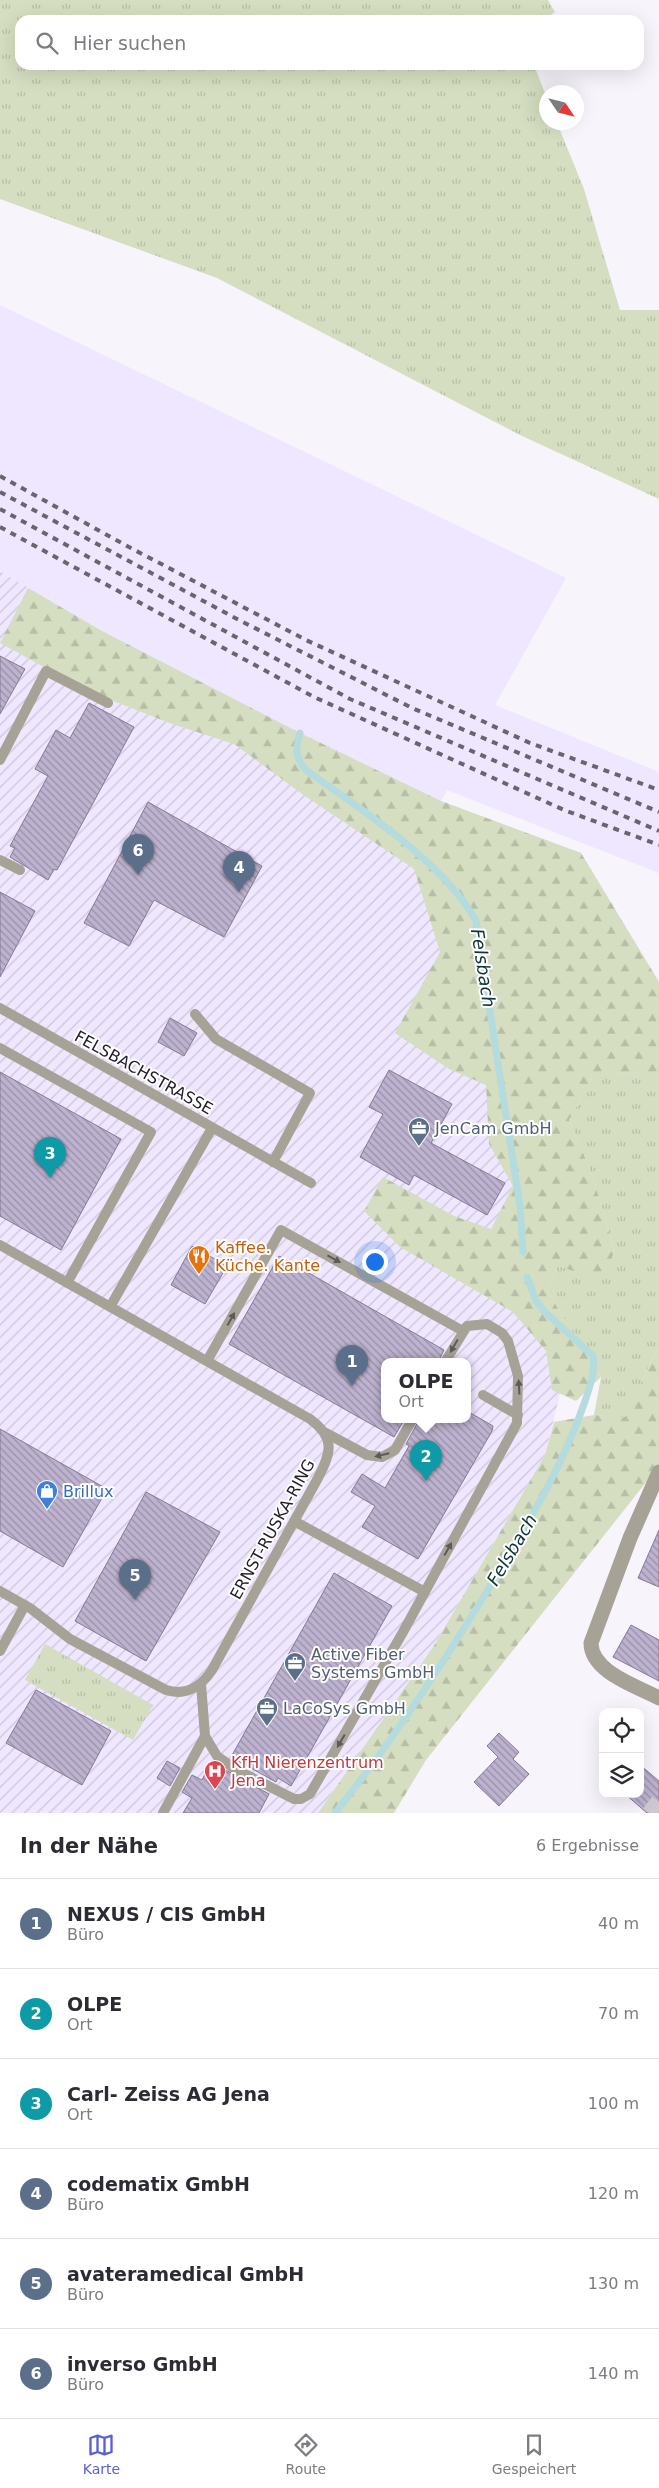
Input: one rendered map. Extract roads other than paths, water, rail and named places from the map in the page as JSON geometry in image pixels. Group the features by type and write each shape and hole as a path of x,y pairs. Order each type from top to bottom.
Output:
{"street":[{"path":"659,1472 630,1538 591,1643 596,1659 608,1670 659,1698"}],"lane":[{"path":"0,759 46,671 108,703"},
{"path":"0,860 20,870"},
{"name":"FELSBACHSTRASSE","path":"0,1008 311,1184"},
{"path":"195,1014 216,1039 310,1093 273,1162"},
{"path":"0,1048 151,1132 67,1283"},
{"path":"110,1307 212,1128"},
{"path":"206,1361 281,1230 463,1330"},
{"path":"0,1245 310,1419 323,1431 367,1455 382,1457 394,1450 410,1423"},
{"path":"0,1591 25,1605 70,1639 166,1690 181,1692 200,1684 205,1736 217,1756 231,1766 294,1800 301,1799 310,1794 425,1592 514,1430 518,1416 518,1376 508,1341 502,1333 487,1324 473,1325 463,1330 446,1358"},
{"path":"483,1395 518,1416"},
{"name":"ERNST-RUSKA-RING","path":"200,1684 212,1670 328,1456 328,1440 323,1431"},
{"path":"294,1521 425,1592"},
{"path":"0,1651 25,1605"},
{"path":"163,1813 205,1736"}],"waterway":[{"name":"Felsbach","path":"300,733 297,753 306,770 422,857 461,899 476,921 520,1206 523,1252"},
{"name":"Felsbach","path":"335,1813 379,1756 459,1636 533,1513 576,1427 593,1374 593,1356 545,1312 536,1301 527,1277"}],"tunnel":[{"path":"649,1813 659,1800"}],"railway":[{"path":"0,476 127,546 306,640 530,743 659,790"},
{"path":"0,492 239,620 412,708 659,812"},
{"path":"0,509 350,699 659,831"},
{"path":"0,527 314,697 564,810 659,845"}],"place":[{"name":"inverso GmbH","path":"138,875"},
{"name":"codematix GmbH","path":"239,892"},
{"name":"JenCam GmbH","path":"419,1147"},
{"name":"Carl- Zeiss AG Jena","path":"50,1178"},
{"name":"Kaffee. Küche. Kante","path":"199,1275"},
{"name":"NEXUS / CIS GmbH","path":"352,1386"},
{"name":"OLPE","path":"426,1481"},
{"name":"Brillux","path":"47,1510"},
{"name":"avateramedical GmbH","path":"135,1600"},
{"name":"Active Fiber Systems GmbH","path":"295,1682"},
{"name":"LaCoSys GmbH","path":"267,1727"},
{"name":"KfH Nierenzentrum Jena","path":"215,1790"}]}
